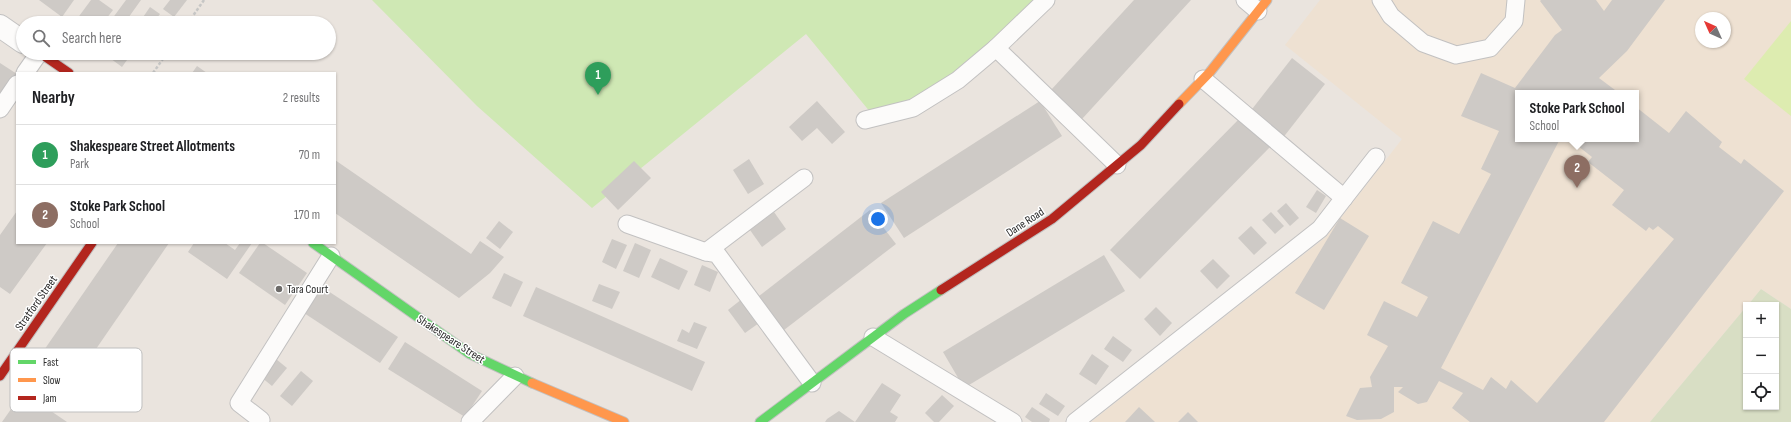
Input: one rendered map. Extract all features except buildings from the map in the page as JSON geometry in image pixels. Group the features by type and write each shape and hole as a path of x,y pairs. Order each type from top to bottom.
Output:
{"street":[{"name":"Dane Road","path":"760,422 904,314 1052,219 1141,145 1203,79 1263,5"},
{"path":"0,26 16,37"},
{"path":"50,60 68,72"},
{"name":"Stratford Street","path":"19,348 91,244"},
{"name":"Shakespeare Street","path":"314,244 470,354 515,376 624,422"},
{"name":"Stratford Street","path":"0,376 10,362"}],"lane":[{"path":"865,120 913,108 958,80 996,48 1046,0"},
{"path":"1245,0 1263,5"},
{"path":"1381,0 1391,16 1423,42 1456,55 1490,48 1514,21 1516,0"},
{"path":"996,48 1117,165"},
{"path":"26,72 34,60"},
{"path":"1203,79 1344,198"},
{"path":"0,108 16,85"},
{"path":"1075,422 1320,229 1376,157"},
{"path":"706,252 804,178"},
{"path":"628,224 706,252 717,254 812,383"},
{"path":"261,420 239,403 331,256"},
{"path":"873,337 1013,422"},
{"path":"470,422 515,376"}],"path":[{"path":"193,16 204,0"},
{"path":"154,72 162,60"}],"shaded area":[{"path":"1320,0 1791,0 1791,309 1761,289 1750,302 1743,302 1743,311 1650,422 1091,422 1326,237 1402,139 1285,45"}],"green space":[{"path":"372,0 1054,0 961,85 880,124 806,34 592,208 477,106"},
{"path":"1791,21 1791,116 1744,79"},
{"path":"1761,289 1791,309 1791,422 1650,422 1743,311 1743,410 1779,410 1779,302 1750,302"}],"traffic: fast":[{"path":"314,244 470,354 532,383"},
{"path":"760,422 904,314 941,290"}],"traffic: slow":[{"path":"1179,104 1210,72 1267,0"},
{"path":"532,383 624,422"}],"traffic: jam":[{"path":"50,60 68,72"},
{"path":"941,290 1052,219 1141,145 1179,104"},
{"path":"19,348 91,244"},
{"path":"0,376 10,362"}],"place":[{"name":"Shakespeare Street Allotments","path":"598,95"},
{"name":"Stoke Park School","path":"1577,188"},
{"name":"Tara Court","path":"279,289"}]}
